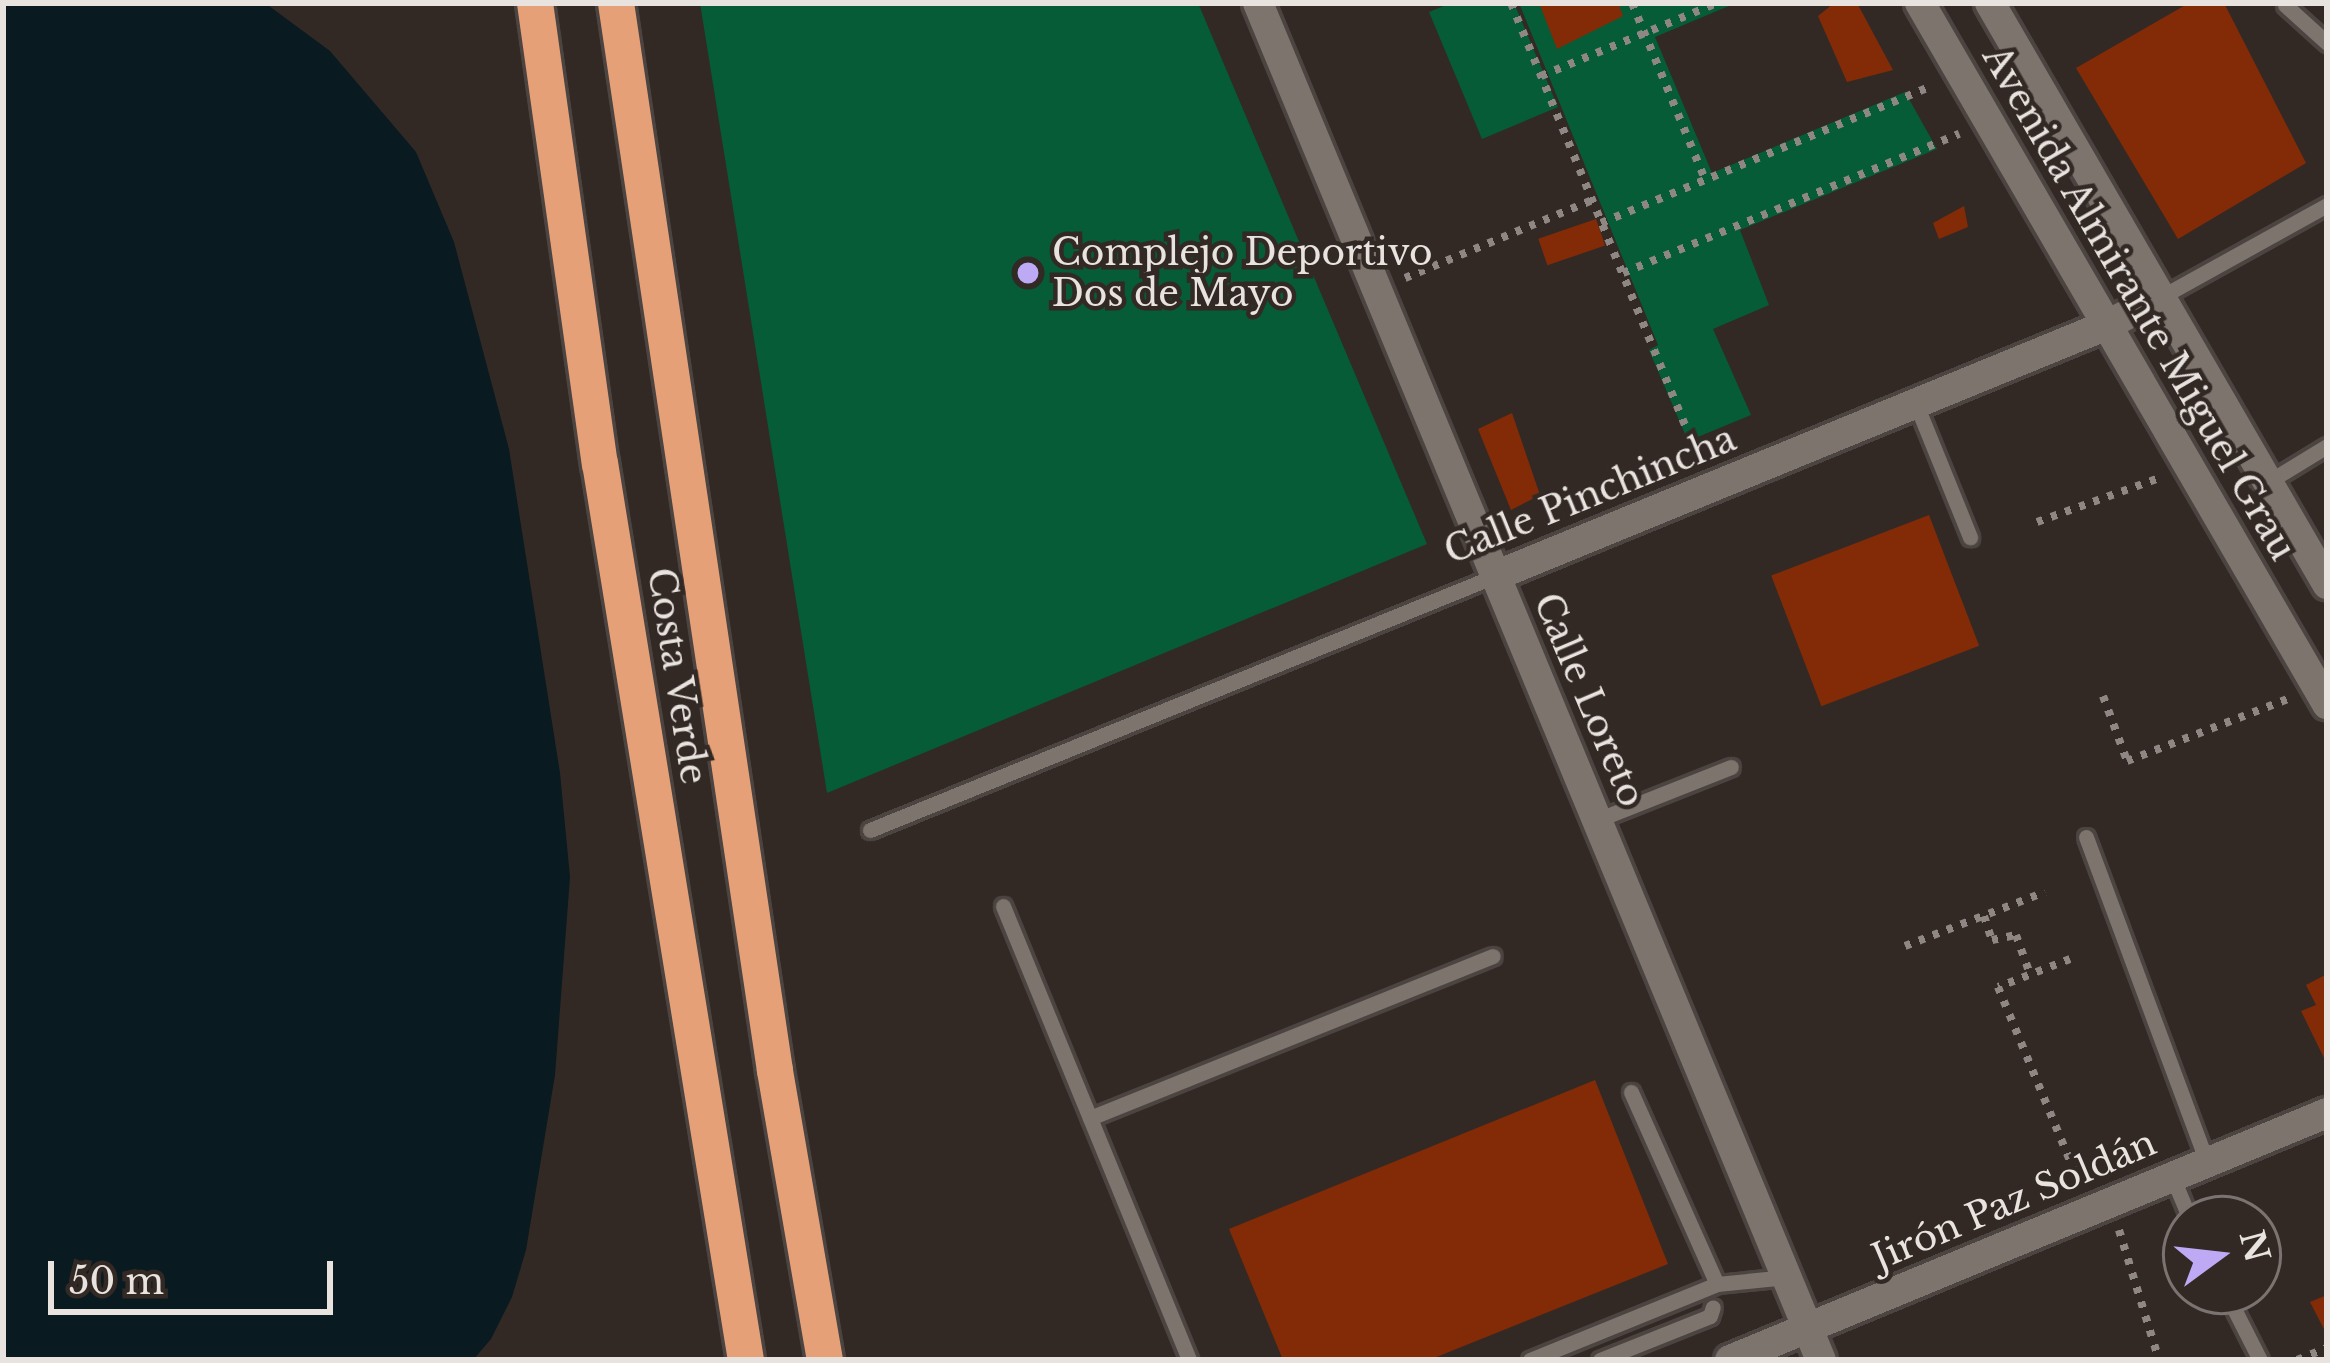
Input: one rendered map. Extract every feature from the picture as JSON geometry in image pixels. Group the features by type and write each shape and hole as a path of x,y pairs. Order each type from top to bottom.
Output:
{"highway":[{"name":"Costa Verde","path":"535,3 601,463 746,1360"},
{"name":"Costa Verde","path":"616,3 772,1048 825,1360"}],"street":[{"name":"Calle Loreto","path":"1258,3 1821,1360"},
{"name":"Avenida Almirante Miguel Grau","path":"1920,3 2322,696"},
{"name":"Avenida Almirante Miguel Grau","path":"1990,3 2327,584"},
{"name":"Calle Pinchincha","path":"1495,576 2107,325 2161,297"},
{"name":"Jirón Paz Soldán","path":"1730,1360 2327,1113"}],"lane":[{"path":"2284,5 2327,44"},
{"name":"Calle Pinchincha","path":"2161,297 2327,205"},
{"path":"1916,404 1970,538"},
{"path":"2268,482 2327,446"},
{"name":"Calle Pinchincha","path":"870,830 1495,576"},
{"path":"1597,820 1731,767"},
{"path":"2086,837 2207,1162"},
{"path":"1003,907 1189,1360"},
{"path":"1090,1118 1492,956"},
{"path":"1631,1092 1717,1284"},
{"path":"2172,1176 2180,1195"},
{"path":"1530,1360 1717,1284 1787,1277"},
{"path":"1600,1360 1710,1316 1712,1307"},
{"path":"2237,1315 2260,1360"}],"path":[{"path":"1511,3 1711,488"},
{"path":"1632,3 1705,179"},
{"path":"1541,76 1718,3"},
{"path":"1601,223 1961,74"},
{"path":"1623,273 1989,122"},
{"path":"1377,289 1592,200"},
{"path":"2037,522 2189,467"},
{"path":"2103,696 2127,761 2322,696"},
{"path":"1905,946 2045,892"},
{"path":"1984,916 1992,940 2016,934 2030,974"},
{"path":"2070,958 1998,987 2101,1207 2159,1360"},
{"path":"2297,1360 2327,1348"}],"green space":[{"name":"Complejo Deportivo Dos de Mayo","path":"700,3 1198,3 1427,544 827,793"},
{"path":"1451,3 1514,3 1558,107 1482,139 1429,12"},
{"path":"1519,3 1736,3 1655,37 1712,173 1905,92 1937,149 1740,230 1769,305 1713,329 1751,415 1688,441 1649,350 1658,345"}],"shaded area":[{"path":"3,3 265,3 330,51 416,152 454,242 509,449 560,773 570,877 555,1075 526,1250 512,1297 491,1339 473,1360 3,1360"}],"building":[{"path":"1539,3 1618,3 1623,16 1557,49"},
{"path":"1834,3 1857,3 1893,70 1847,82 1818,16"},
{"path":"2189,3 2224,3 2306,163 2178,239 2076,68"},
{"path":"1964,206 1968,227 1939,239 1933,223"},
{"path":"1596,219 1605,245 1547,265 1538,239"},
{"path":"1512,413 1540,495 1511,510 1478,429"},
{"path":"1929,515 1979,646 1821,706 1771,576"},
{"path":"2327,974 2327,1064 2301,1011 2316,1005 2306,985"},
{"path":"1595,1080 1668,1264 1429,1360 1283,1360 1229,1229"},
{"path":"2327,1295 2327,1335 2310,1302"}],"place":[{"name":"Complejo Deportivo Dos de Mayo","path":"1028,273"}]}
